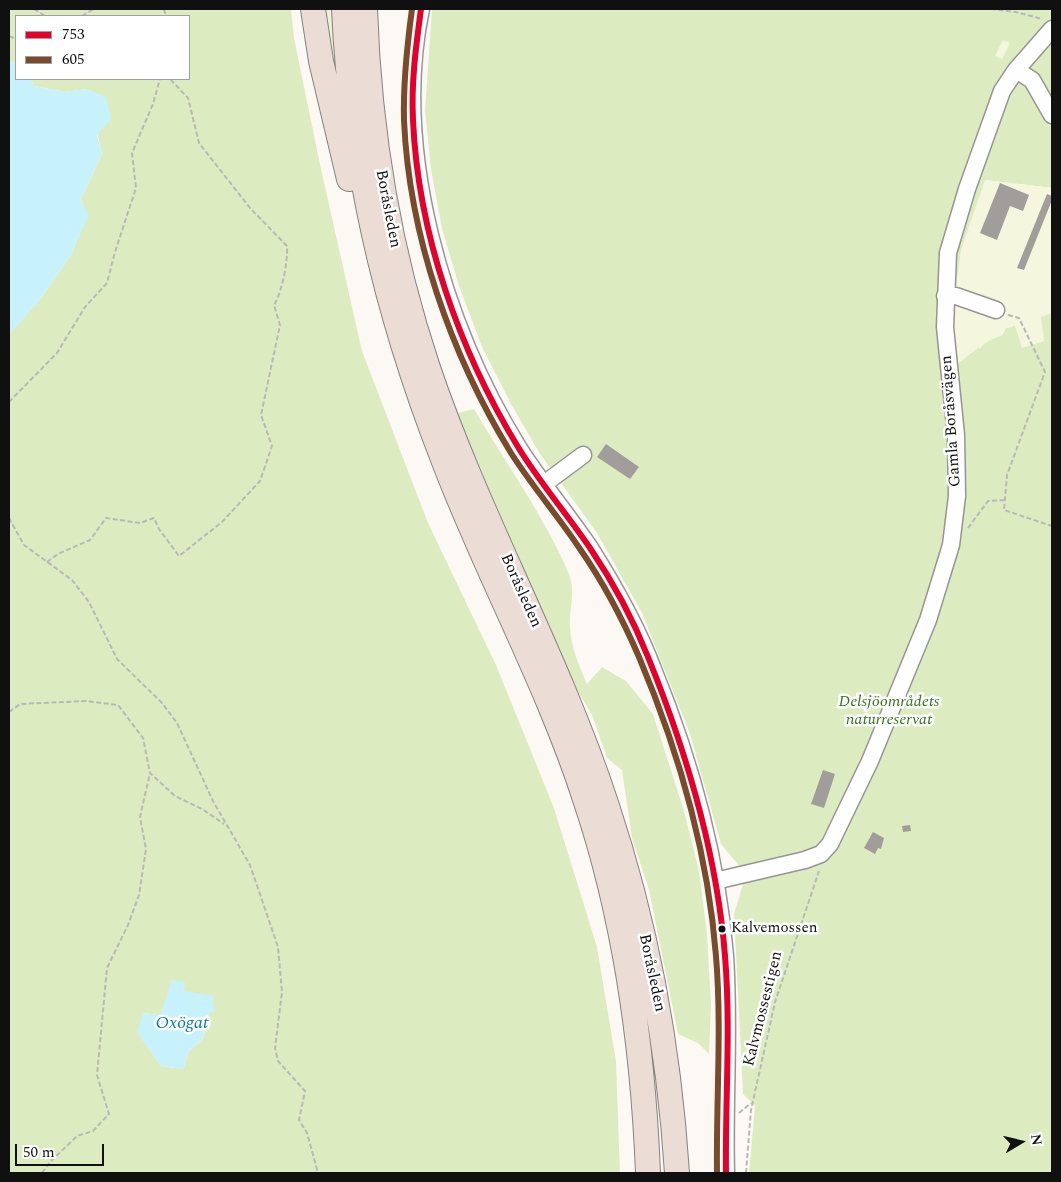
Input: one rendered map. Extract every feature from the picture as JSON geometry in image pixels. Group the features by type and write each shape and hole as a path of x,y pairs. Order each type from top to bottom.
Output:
{"highway":[{"path":"313,9 321,60 362,234 396,326"},
{"name":"Boråsleden","path":"344,9 347,63 364,188 396,326 444,462 549,702 587,804 618,917 628,969 642,1080 648,1173"},
{"name":"Boråsleden","path":"365,9 370,98 378,164 397,260 429,370 484,511 584,742 625,863 659,1009 677,1173"},
{"path":"378,164 382,9"}],"street":[{"path":"421,9 412,89 414,136 420,191 434,249 460,327 490,394 518,447 591,550 624,606 653,666 690,776 702,819 715,882 726,973 726,1173"},
{"name":"Gamla Boråsvägen","path":"821,854 830,844 870,761 925,629 951,545 956,496 956,435 945,327 948,253 967,189 1002,91 1049,24"},
{"path":"1016,70 1032,80 1052,115"},
{"path":"945,296 956,296 996,310"},
{"path":"544,484 583,455"},
{"path":"715,882 805,860 821,854"}],"path":[{"path":"991,9 1016,10 1049,24"},
{"path":"10,400 57,353 85,307 107,283 114,252 136,188 132,153 153,104 160,80"},
{"path":"47,562 90,540 106,518 140,523 154,518 159,529 179,556 222,522 260,481 272,446 261,415 280,324 274,305 278,297 281,280 288,265 287,246 250,208 199,143 188,98 171,80"},
{"path":"996,310 1019,318 1045,372 1007,475 1004,510 1052,526"},
{"path":"952,533 968,528 988,501 1005,500"},
{"path":"9,518 24,545 72,580 89,602 118,660 162,703 178,723 226,825 250,866 278,947 282,992 275,1048 278,1061 306,1091 299,1120 307,1133 318,1173"},
{"path":"9,712 20,704 86,701 118,705 144,738 150,773 140,817 146,849 139,895 128,925 107,968 97,1076 109,1114 93,1131 77,1136 50,1162 42,1173"},
{"path":"150,773 175,796 202,809 226,825"},
{"name":"Kalvmossestigen","path":"746,1173 753,1102 775,1002 791,948 817,880 821,854"},
{"path":"735,1115 753,1102"}],"green space":[{"path":"9,9 291,9 294,38 321,169 362,351 428,523 496,665 554,808 597,947 616,1061 620,1173 9,1173 9,334 41,298 71,255 87,216 81,199 102,154 87,89 65,92 34,86 31,80 190,80 190,15 15,15 15,63 9,61","holes":["143,1013 160,1015 209,1013 203,1039 189,1051 183,1069 161,1066 147,1046"]},
{"path":"323,9 335,9 343,116"},
{"name":"Delsjöområdets naturreservat","path":"432,9 1052,9 1052,188 985,180 979,349 987,340 1002,335 1006,328 1052,313 1052,1173 749,1173 755,1106 743,1094 734,914 743,884 740,867 721,844 690,734 642,613 597,533 540,454 511,404 482,347 459,286 442,229 431,169 425,110"},
{"path":"1003,40 1010,43 1002,59 995,56"},
{"path":"985,180 1052,188 1052,313 1041,317 1044,341 1022,348 1015,326 1006,328 1002,335 983,344 956,365 951,323 961,250"},
{"path":"474,409 537,511 569,574 572,588 570,620 572,642 587,684 602,667 626,681 653,714 684,811 699,871 707,934 711,1004 709,1054 698,1043 678,1034 649,890 632,838 622,770 607,758 592,715 578,692 463,431 458,413"}],"water":[{"path":"9,61 15,63 15,80 31,80 34,86 65,92 87,89 106,97 111,119 97,135 102,154 81,199 88,216 71,255 41,298 9,334"},
{"name":"Oxögat","path":"172,980 185,982 184,991 213,996 214,1012 209,1013 203,1039 189,1051 183,1069 161,1066 137,1033 143,1013 160,1015"}],"building":[{"path":"1000,183 1029,195 1023,211 1010,206 997,240 980,233"},
{"path":"1047,194 1052,196 1052,200 1024,270 1017,268"},
{"path":"606,444 639,467 630,479 597,457"},
{"path":"823,770 835,774 824,808 811,804"},
{"path":"910,825 911,831 903,832 902,826"},
{"path":"873,832 884,838 881,849 878,848 875,854 864,848"}],"transit line":[{"name":"605","path":"412,9 407,50 404,120 414,207 437,293 452,335 489,415 519,465 572,537 605,588 626,629 667,729 690,804 699,841 712,917 718,983 717,1173"},
{"name":"753","path":"421,9 413,78 413,120 423,206 445,290 477,371 497,410 526,460 581,535 615,587 629,615 662,693 698,804 715,879 725,956 728,1037 726,1173"}],"place":[{"name":"Kalvemossen","path":"722,929"}]}
